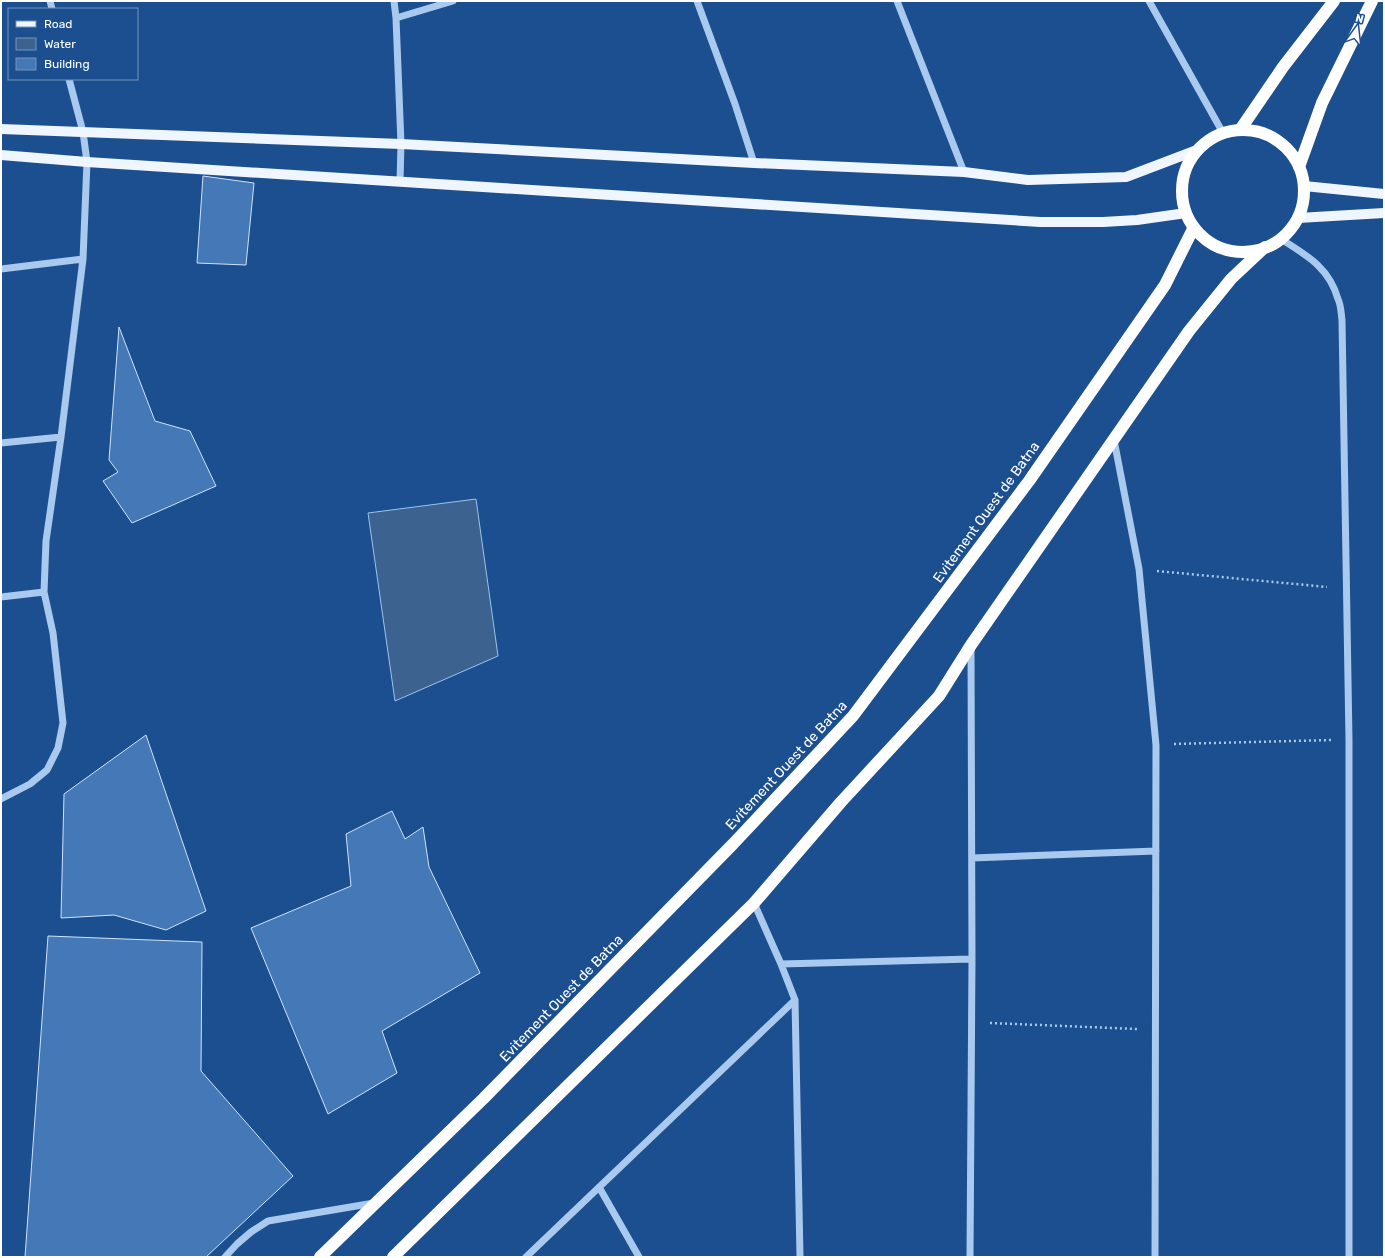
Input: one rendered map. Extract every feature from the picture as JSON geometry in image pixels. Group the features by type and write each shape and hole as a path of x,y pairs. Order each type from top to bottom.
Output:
{"highway":[{"path":"1240,130 1283,67 1334,1"},
{"path":"1299,167 1322,103 1372,1"},
{"path":"393,1257 754,903 841,802 939,696 971,645 1188,331 1231,279 1265,248 1281,239 1290,229 1298,218 1303,202 1304,186 1299,167 1290,152 1275,139 1258,132 1240,130 1223,133 1209,140 1197,150 1188,164 1183,180 1182,196 1186,213 1194,227 1205,238 1218,246 1232,251 1247,251 1265,248"},
{"name":"Evitement Ouest de Batna","path":"320,1257 500,1082 727,850 853,716 1029,481 1165,285 1194,227"}],"main road":[{"path":"1,129 401,144 754,163 964,172 1028,180 1126,177 1197,150"},
{"path":"1,155 87,162 1040,222 1117,222 1186,213"},
{"path":"1304,186 1384,194"},
{"path":"1298,218 1384,213"}],"street":[{"path":"394,1 401,144 400,182"},
{"path":"396,18 453,1"},
{"path":"697,1 735,104 754,163"},
{"path":"897,1 964,172"},
{"path":"1149,1 1223,133"},
{"path":"1,799 30,784 47,770 58,748 63,723 53,633 44,592 46,541 61,437 83,259 87,162 83,132 70,80"},
{"path":"1281,239 1314,261 1327,274 1338,298 1342,320 1349,740 1349,1257"},
{"path":"1,269 83,259"},
{"path":"1,442 61,437"},
{"path":"1114,440 1139,569 1156,745 1155,1257"},
{"path":"1,597 44,592"},
{"path":"970,1257 972,1022 971,645"},
{"path":"972,858 1156,851"},
{"path":"754,903 795,1000 800,1257"},
{"path":"781,964 972,959"},
{"path":"526,1257 795,1000"},
{"path":"599,1187 639,1257"},
{"path":"225,1257 251,1232 268,1221 375,1203"}],"path":[{"path":"1139,569 1347,589"},
{"path":"1156,745 1349,740"},
{"path":"972,1022 1155,1030"}],"water":[{"path":"476,499 498,656 395,701 368,513"}],"building":[{"path":"203,176 254,183 246,265 197,263"},
{"path":"119,327 155,421 190,431 216,486 132,523 103,481 118,472 109,460"},
{"path":"146,735 206,911 166,930 114,915 61,918 64,794"},
{"path":"392,811 405,839 423,827 429,867 480,973 382,1031 397,1073 328,1114 251,928 351,886 346,834"},
{"path":"48,936 202,942 201,1071 293,1176 206,1257 25,1257"}]}
